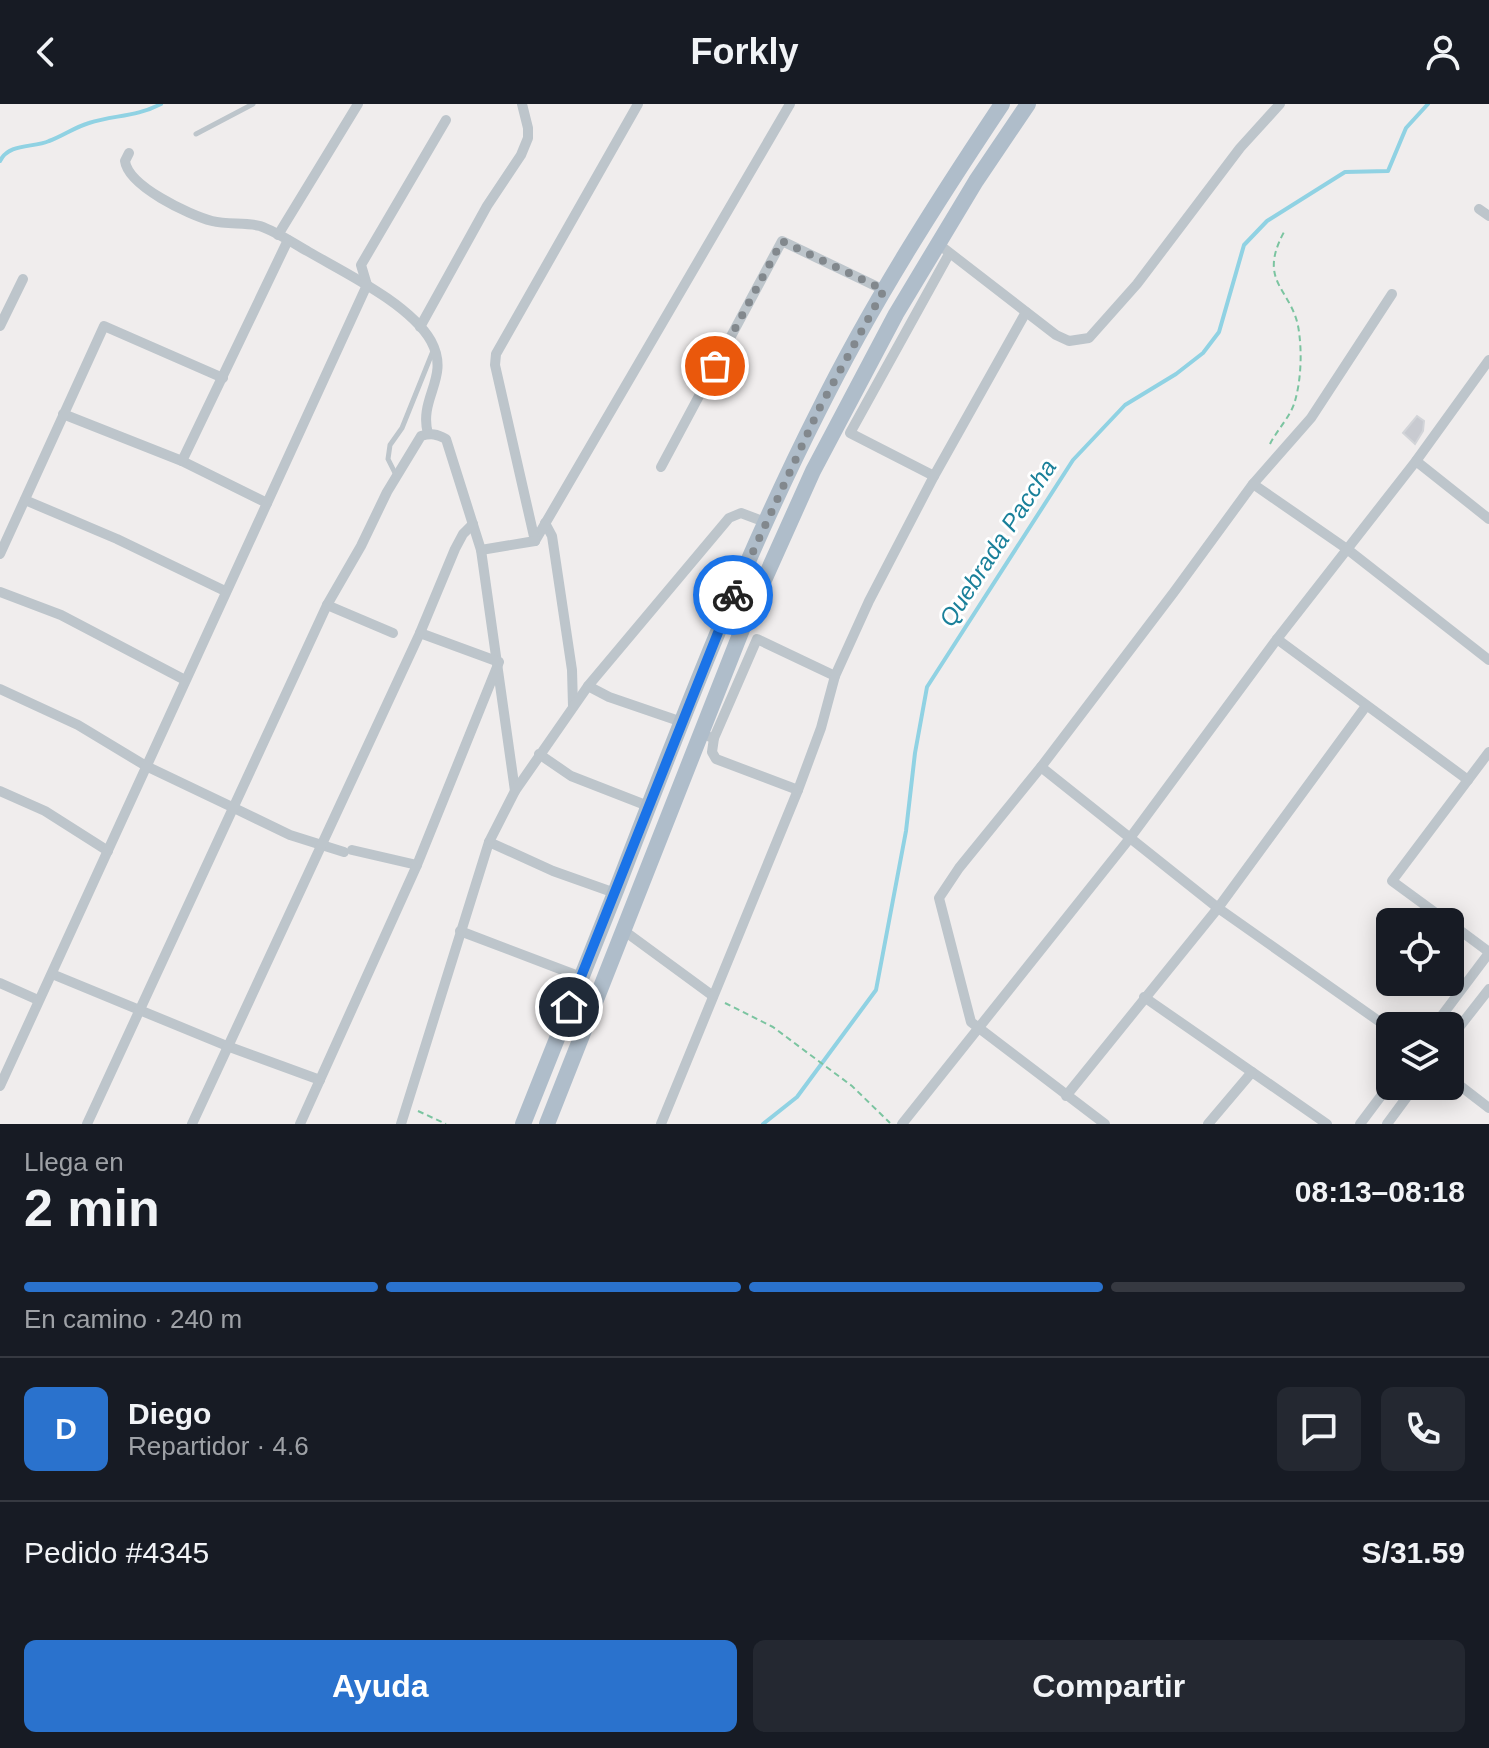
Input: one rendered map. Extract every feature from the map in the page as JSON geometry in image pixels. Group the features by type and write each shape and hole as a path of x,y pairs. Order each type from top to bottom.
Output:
{"main road":[{"path":"523,1124 648,806 765,522 819,409 884,290 1002,104"},
{"path":"547,1124 623,930 708,735 765,574 813,471 896,314 943,249 1028,104"}],"street":[{"path":"182,461 223,378 283,238 358,104"},
{"path":"420,327 487,206 521,155 528,138 522,104"},
{"path":"535,541 495,365 496,354 638,104"},
{"path":"535,541 790,104"},
{"path":"934,476 850,433 943,249 1056,335 1069,341 1089,338 1137,284 1240,148 1280,104"},
{"path":"0,1085 367,285 361,265 446,120"},
{"path":"129,153 125,161 131,176 185,212 215,222 262,227 367,285 420,327 439,359 439,371 425,412 428,434"},
{"path":"661,467 782,241 884,290"},
{"path":"0,326 23,279"},
{"path":"1105,1124 971,1022 939,898 1253,484 1311,418 1392,294"},
{"path":"661,1124 798,790 821,728 835,676 869,601 934,476 1026,312"},
{"path":"0,554 104,326 223,378"},
{"path":"902,1124 1130,838 1489,360"},
{"path":"63,414 182,461 267,503"},
{"path":"87,1124 327,605 421,436 428,434 446,439 481,550 515,791"},
{"path":"1416,461 1489,519"},
{"path":"1253,484 1347,549 1489,660"},
{"path":"25,500 117,539 225,591"},
{"path":"401,1124 489,842 515,791 588,686 729,518 741,513 765,522"},
{"path":"545,523 552,536 572,670 573,707"},
{"path":"192,1124 463,534 473,524"},
{"path":"481,550 535,541"},
{"path":"0,592 61,615 185,680"},
{"path":"327,605 393,633"},
{"path":"420,633 499,662"},
{"path":"798,790 716,759 708,735 757,639 835,676"},
{"path":"1277,639 1468,780"},
{"path":"300,1124 417,865 499,662"},
{"path":"588,686 609,697 682,722"},
{"path":"0,689 78,725 146,766 290,835 320,845 417,865"},
{"path":"1066,1096 1218,908 1366,706"},
{"path":"1429,908 1392,881 1489,752"},
{"path":"539,754 571,776 648,806"},
{"path":"1041,767 1218,908 1376,1019"},
{"path":"0,791 45,811 108,851"},
{"path":"489,842 553,871 615,893"},
{"path":"623,930 713,996"},
{"path":"460,931 581,977"},
{"path":"1445,1012 1489,953 1464,934"},
{"path":"52,974 227,1046 320,1080"},
{"path":"0,983 38,1000"},
{"path":"1464,1021 1489,989"},
{"path":"1144,997 1327,1124"},
{"path":"1208,1124 1252,1072"},
{"path":"1464,1089 1489,1108"},
{"path":"1360,1124 1378,1100"},
{"path":"1387,1124 1405,1100"}],"lane":[{"path":"196,134 253,104"},
{"path":"397,477 388,459 390,445 402,428 434,350"}],"path":[{"path":"1276,460 1270,444 1295,403 1300,358 1295,315 1275,282 1272,263 1284,232"},
{"path":"713,996 773,1027 852,1086 891,1124"},
{"path":"407,1106 446,1124"}],"building":[{"path":"1417,416 1424,421 1423,431 1415,444 1403,433"}],"waterway":[{"path":"0,161 9,151 49,141 89,123 161,104"},
{"name":"Quebrada Paccha","path":"763,1124 797,1097 876,990 906,831 927,687 1073,460 1125,405 1176,374 1203,353 1219,332 1244,245 1267,221 1345,172 1388,171 1406,128 1428,104"}],"way so far":[{"path":"715,366 782,241 884,290 819,409 733,595"}],"route":[{"path":"569,1007 733,595"}]}
